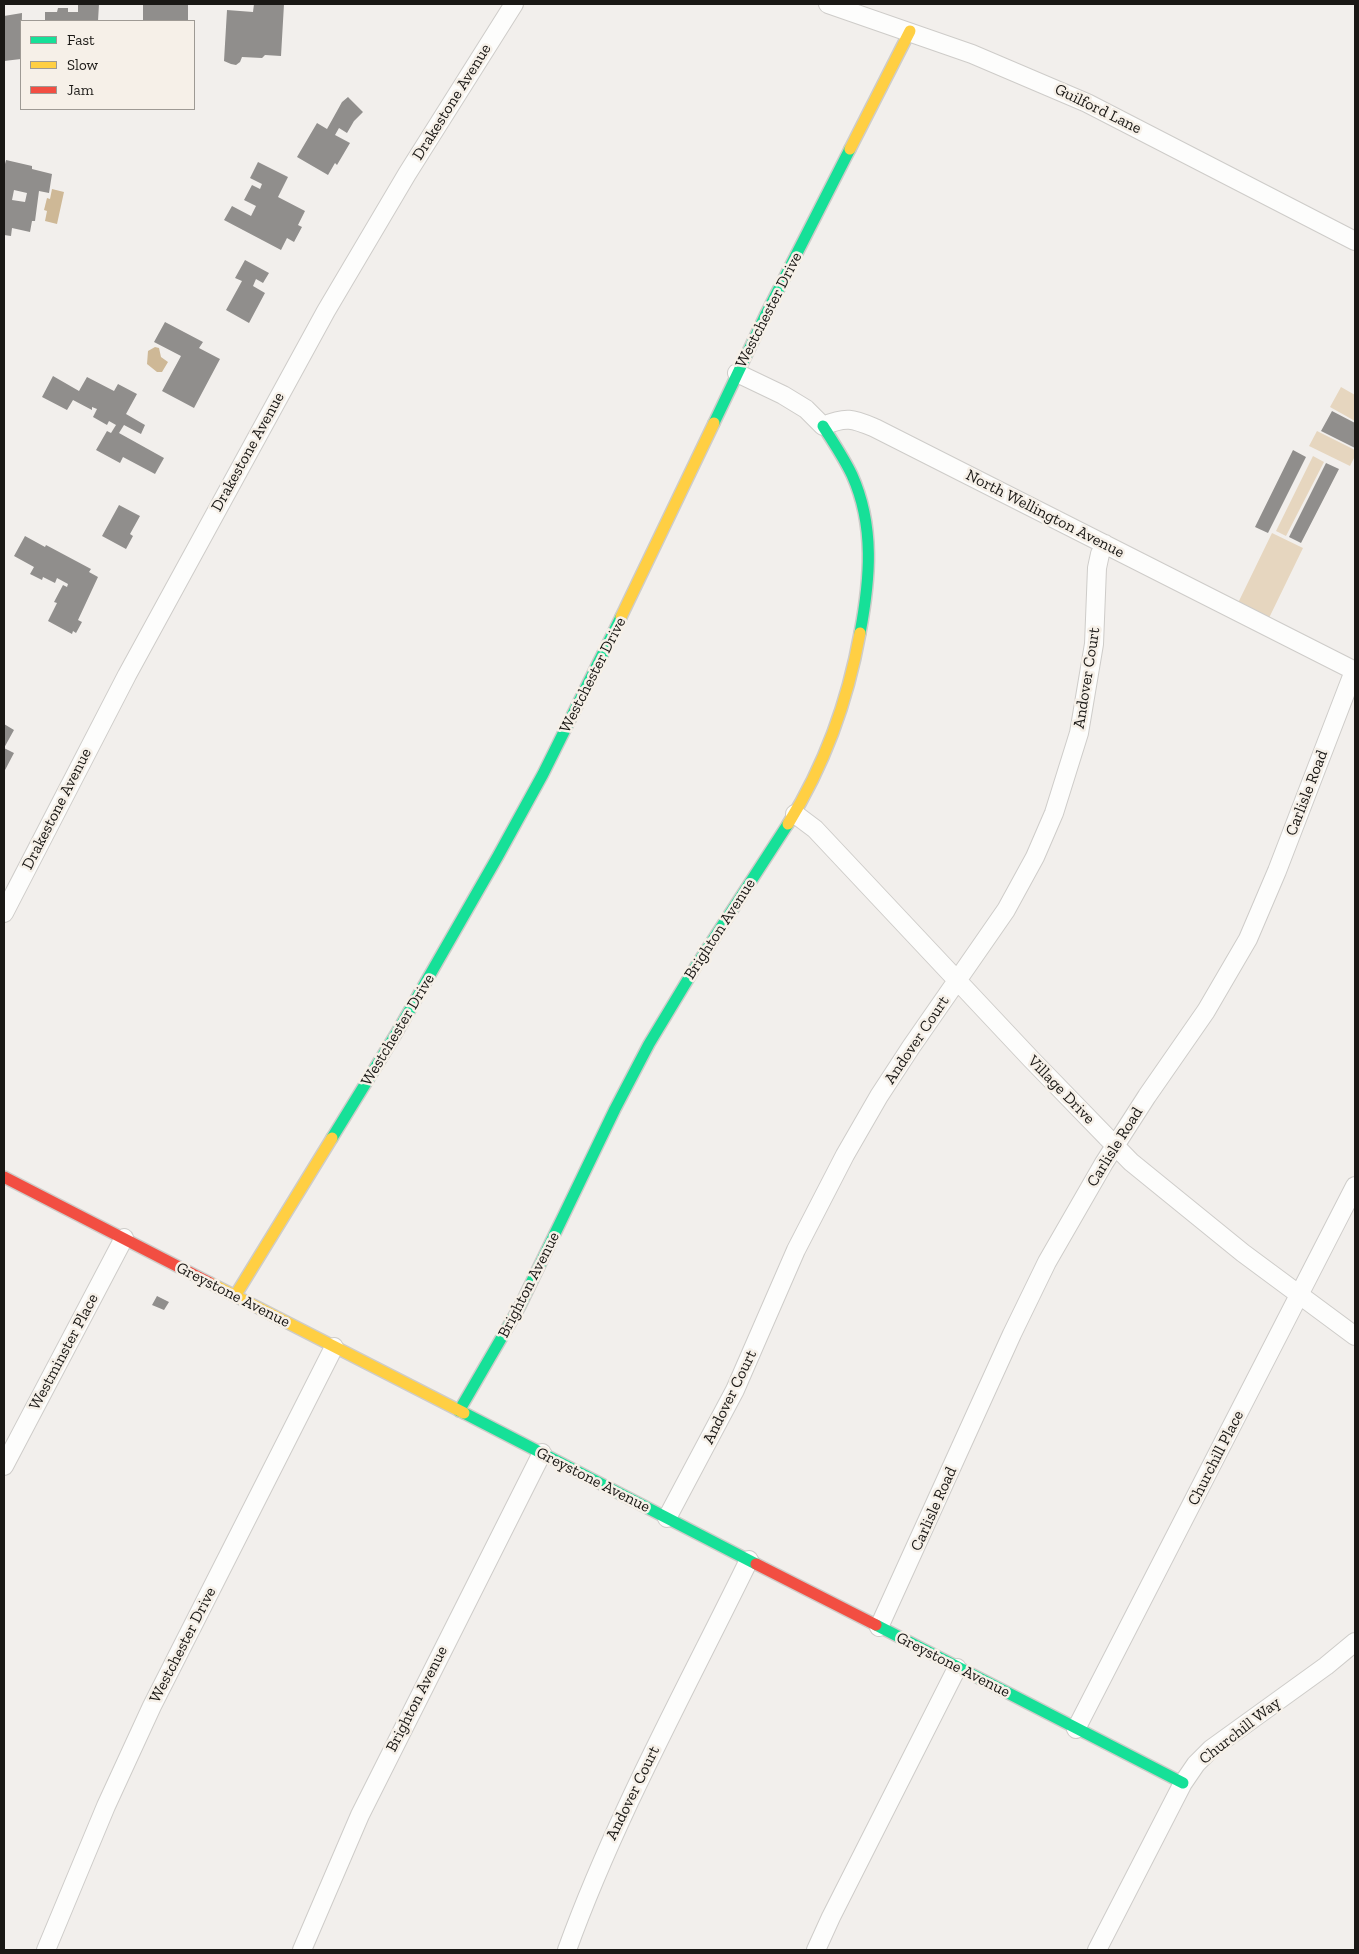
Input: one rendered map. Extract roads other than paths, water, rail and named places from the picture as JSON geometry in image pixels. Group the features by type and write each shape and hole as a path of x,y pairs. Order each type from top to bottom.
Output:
{"street":[{"name":"Drakestone Avenue","path":"4,913 127,675 326,311 414,162 514,4"},
{"name":"Guilford Lane","path":"828,4 1026,75 1087,103 1355,241"},
{"name":"Westchester Drive","path":"235,1296 396,1034 498,856 590,682 737,373 910,32"},
{"path":"737,373 806,409 824,426"},
{"name":"North Wellington Avenue","path":"824,426 840,419 857,421 876,428 1355,671"},
{"name":"Brighton Avenue","path":"459,1411 520,1307 585,1170 648,1046 687,980 795,814 814,777 840,714 859,643 869,571 868,528 858,486 841,451 824,426"},
{"name":"Andover Court","path":"668,1518 736,1390 796,1250 822,1198 879,1096 1006,910 1027,872 1054,813 1079,733 1088,690 1095,635 1097,568 1100,554 1105,544"},
{"name":"Carlisle Road","path":"879,1627 1012,1334 1047,1262 1115,1145 1206,1011 1248,938 1277,871 1355,671"},
{"name":"Village Drive","path":"795,814 815,829 1037,1066 1115,1145 1171,1196 1243,1253 1355,1336"},
{"name":"Greystone Avenue","path":"4,1177 1183,1783"},
{"name":"Churchill Place","path":"1076,1729 1355,1186"},
{"name":"Westminster Place","path":"4,1466 124,1238"},
{"name":"Westchester Drive","path":"46,1950 106,1806 152,1706 334,1347"},
{"name":"Brighton Avenue","path":"302,1950 375,1782 542,1454"},
{"name":"Andover Court","path":"567,1950 599,1866 625,1808 750,1560"},
{"name":"Churchill Way","path":"1097,1950 1183,1783 1196,1764 1211,1749 1326,1666 1355,1642"},
{"path":"816,1950 957,1668"}]}
